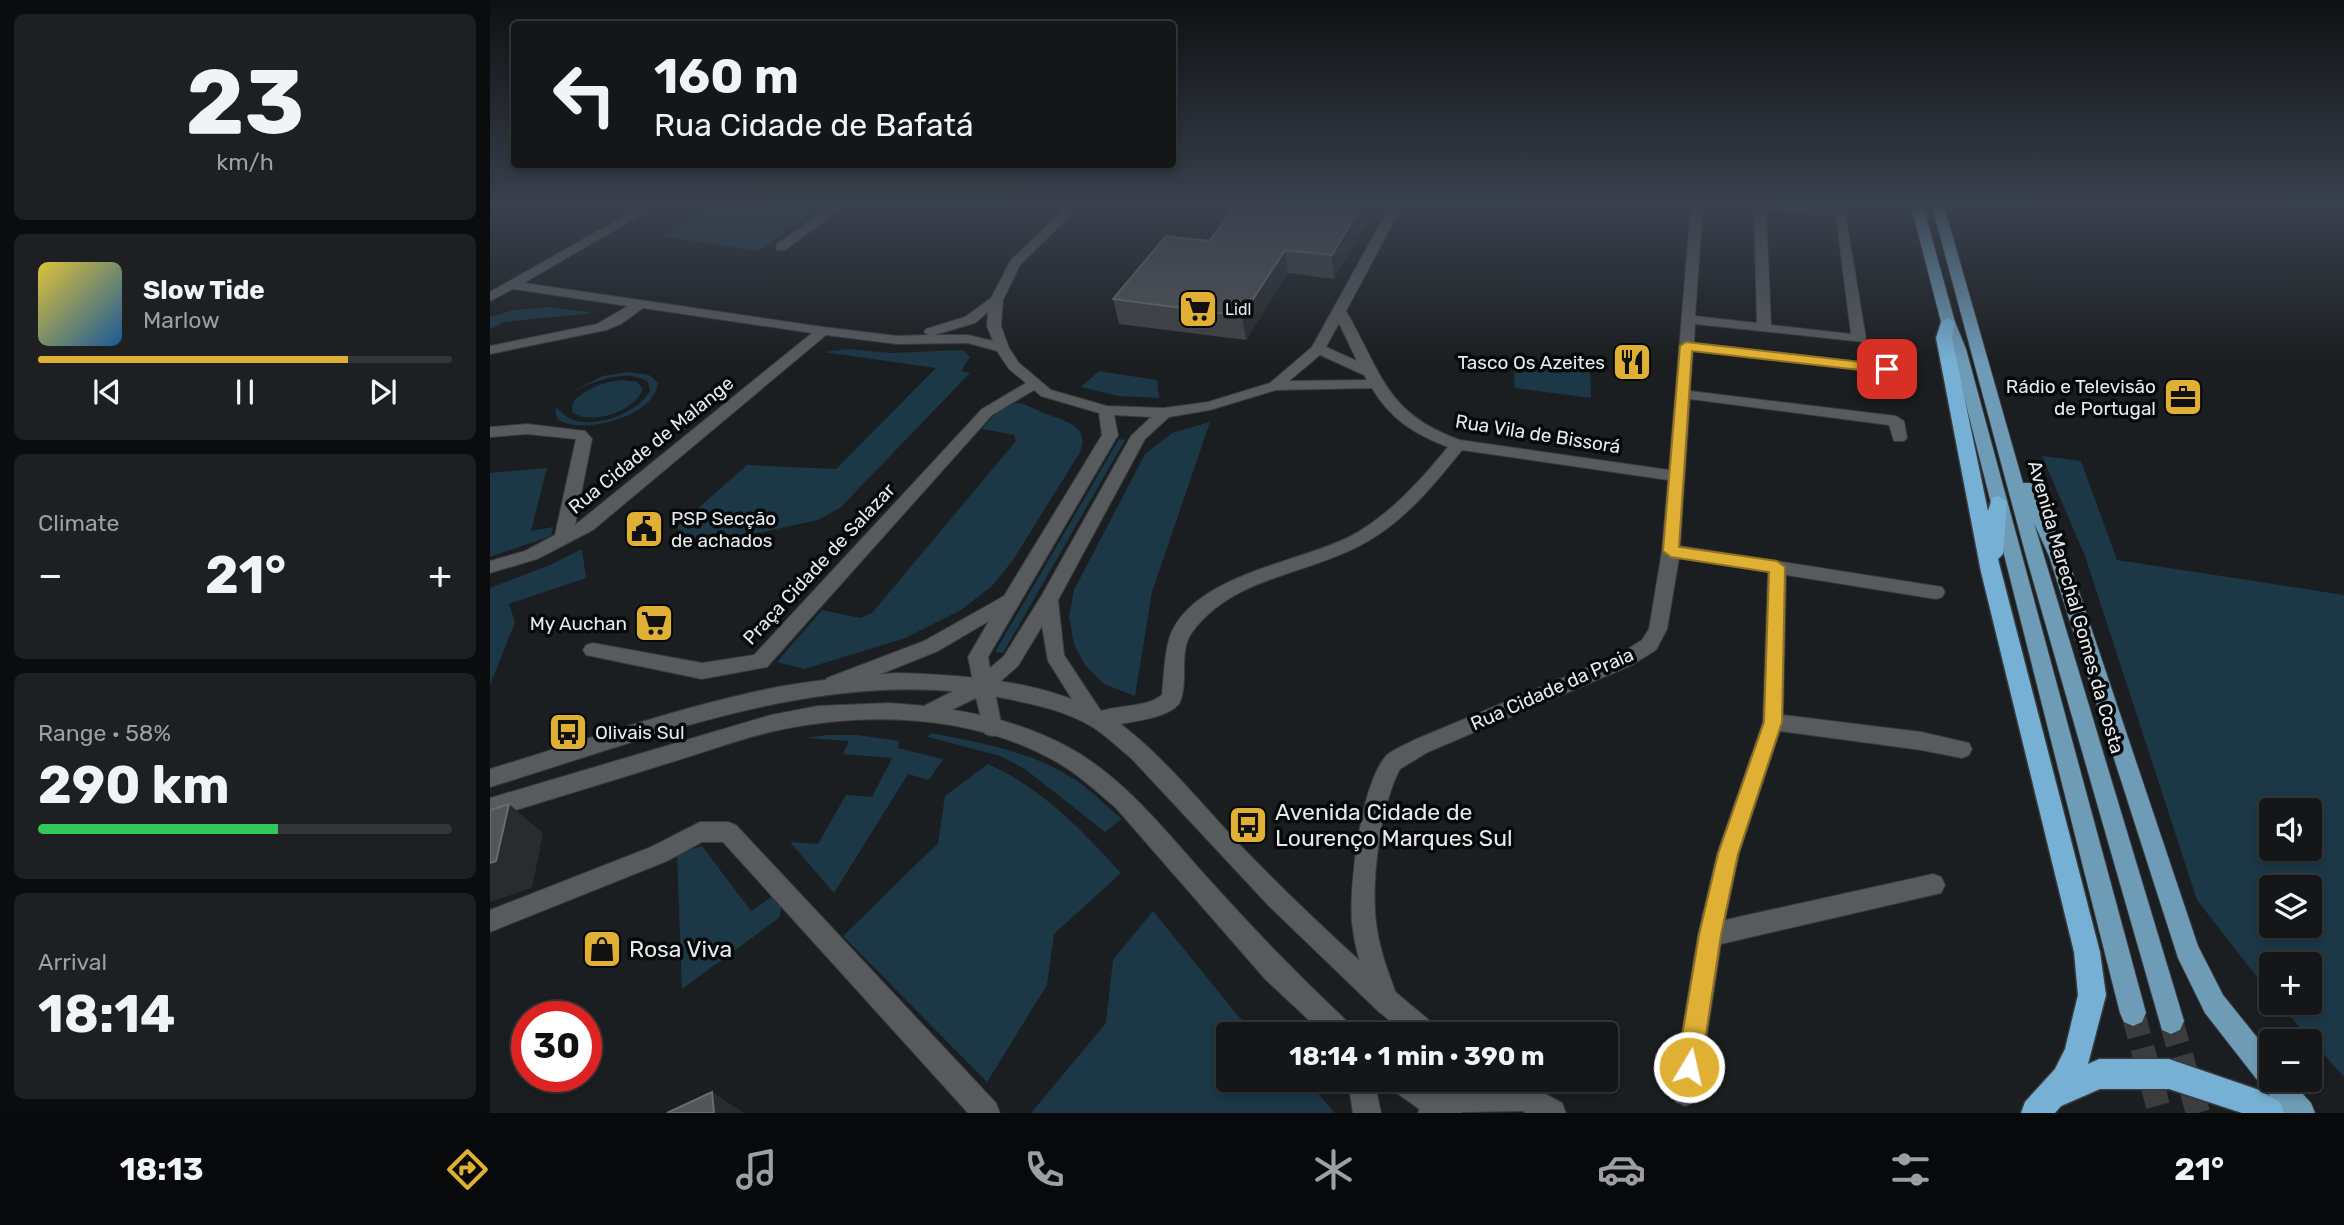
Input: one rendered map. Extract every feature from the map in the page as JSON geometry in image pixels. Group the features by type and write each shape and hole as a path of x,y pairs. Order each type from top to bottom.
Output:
{"highway":[{"path":"1948,322 1944,338 1992,572 2087,952 2092,995 2078,1053 2070,1070 2042,1105"},
{"path":"1992,572 1998,502"},
{"path":"2042,1105 2099,1074 2169,1074 2249,1100 2269,1113"}],"main road":[{"path":"1931,258 1948,322 1956,339 2133,1013"},
{"name":"Avenida Marechal Gomes da Costa","path":"1953,258 2007,446 2035,556 2171,1021"},
{"path":"2007,446 2058,556 2187,950 2214,1004 2259,1062"},
{"path":"2283,1092 2301,1113"}],"street":[{"path":"490,297 559,258"},
{"path":"1019,258 996,300 994,326 1002,348 1014,366 1046,393 1068,401 1106,410 1164,413 1210,406 1275,386 1372,378"},
{"path":"1275,386 1318,349 1369,258"},
{"name":"Rua Cidade da Praia","path":"1387,1004 1371,961 1364,921 1363,889 1380,792 1393,763 1421,746 1625,660 1649,645 1658,629 1671,551 1693,258"},
{"path":"1762,258 1764,327"},
{"path":"1688,319 1859,339 1847,258"},
{"path":"512,285 823,331 897,340 968,339 1002,348"},
{"path":"897,340 948,329 971,320 996,300"},
{"path":"490,351 601,327 616,321 640,304"},
{"name":"Rua Vila de Bissorá","path":"1340,312 1372,378 1396,412 1416,429 1434,439 1458,445 1676,476"},
{"name":"Rua Cidade de Malange","path":"490,567 531,555 587,526 823,331"},
{"path":"1686,346 1887,369"},
{"path":"1318,349 1372,378"},
{"name":"Praça Cidade de Salazar","path":"593,650 702,671 760,662 987,412 1035,384"},
{"path":"1683,394 1896,421 1899,438"},
{"path":"992,727 978,657 1110,435 1106,410"},
{"path":"929,713 982,686 1011,661 1049,600 1139,436 1164,413"},
{"path":"490,432 560,430 580,433 584,439 563,540"},
{"path":"834,684 926,679 982,686 1017,692 1096,719 1150,710 1167,704 1172,698 1179,638 1200,609 1222,592 1252,578 1321,557 1376,529 1407,505 1458,445"},
{"path":"1671,551 1936,592"},
{"path":"1685,1093 1710,935 1728,854 1773,722 1777,567"},
{"path":"1049,600 1055,656 1096,719 1138,752 1326,948 1410,1022"},
{"path":"490,778 733,706 834,684 931,646 1010,601"},
{"path":"490,808 786,720 838,713 929,713 992,727 1023,736 1060,753 1124,801 1275,971 1329,1022"},
{"path":"1773,722 1921,741 1962,749"},
{"path":"490,920 659,854 700,832 728,832 986,1113"},
{"path":"1710,935 1933,885"},
{"path":"1364,1092 1367,1113"},
{"path":"1415,1092 1441,1112"},
{"path":"1441,1092 1441,1112"},
{"path":"1514,1092 1552,1113"},
{"path":"1441,1112 1496,1098 1524,1098"}],"shaded area":[{"path":"547,307 594,313 504,322 490,329 490,317 514,310"},
{"path":"849,349 891,353 963,350 970,357 961,371 970,373 840,508 818,520 677,550 678,526 747,465 836,469 936,368 824,352"},
{"path":"1513,364 1590,369 1591,398 1515,388"},
{"path":"1099,371 1157,380 1159,398 1118,396 1081,387"},
{"path":"629,372 649,375 658,383 654,395 631,414 599,424 568,424 557,419 555,407 571,419 583,422 605,420 627,412 650,391 648,382 619,376 570,392 603,376"},
{"path":"622,380 637,382 643,389 631,404 622,410 590,418 572,412 573,402 589,389"},
{"path":"1014,403 1026,405 1075,426 1080,431 1082,445 1013,560 992,586 961,610 903,639 804,669 777,662 822,610 860,618 872,613 1016,441 1014,435 982,429 996,413"},
{"path":"1210,422 1152,592 1135,696 1104,684 1085,665 1074,644 1069,617 1074,590 1145,454 1172,433"},
{"path":"1119,439 1125,440 1003,653 995,652"},
{"path":"2042,456 2081,461 2117,560 2344,595 2344,1077 2322,1052 2322,1029 2301,1029 2289,1015 2322,1015 2322,952 2259,952 2259,980 2197,900 2085,556"},
{"path":"547,468 531,531 553,527 551,536 490,557 490,473"},
{"path":"582,549 586,578 509,604 515,622 490,685 490,588 550,565"},
{"path":"930,733 1008,750 1063,772 1122,819 1105,832 1025,769 1000,756 928,737"},
{"path":"857,735 899,741 898,748 943,759 929,780 908,774 834,893 790,842 818,844 846,795 872,797 892,758 843,754 849,741 806,738"},
{"path":"988,764 1043,797 1076,826 1121,873 1054,934 1047,985 987,1082 843,936 938,843 945,796"},
{"path":"702,846 751,911 776,894 783,902 779,918 682,989 677,853"},
{"path":"1153,911 1245,1022 1216,1022 1216,1092 1317,1092 1335,1113 1031,1113 1106,1023 1113,960"}],"building":[{"path":"1148,258 1280,258 1242,316 1113,299"},
{"path":"509,804 496,861 490,863 490,810"},
{"path":"712,1092 714,1113 667,1113"}],"tunnel":[{"path":"2133,1013 2160,1113"},
{"path":"2171,1021 2198,1113"}],"place":[{"name":"Lidl","path":"1198,309"},
{"name":"Tasco Os Azeites","path":"1632,362"},
{"name":"Rádio e Televisão de Portugal","path":"2183,397"},
{"name":"PSP Secção de achados","path":"644,529"},
{"name":"My Auchan","path":"654,623"},
{"name":"Olivais Sul","path":"568,732"},
{"name":"Avenida Cidade de Lourenço Marques Sul","path":"1248,825"},
{"name":"Rosa Viva","path":"602,949"}],"route":[{"path":"1689,1067 1710,935 1728,854 1773,722 1777,567 1671,551 1686,346 1887,369"}]}
